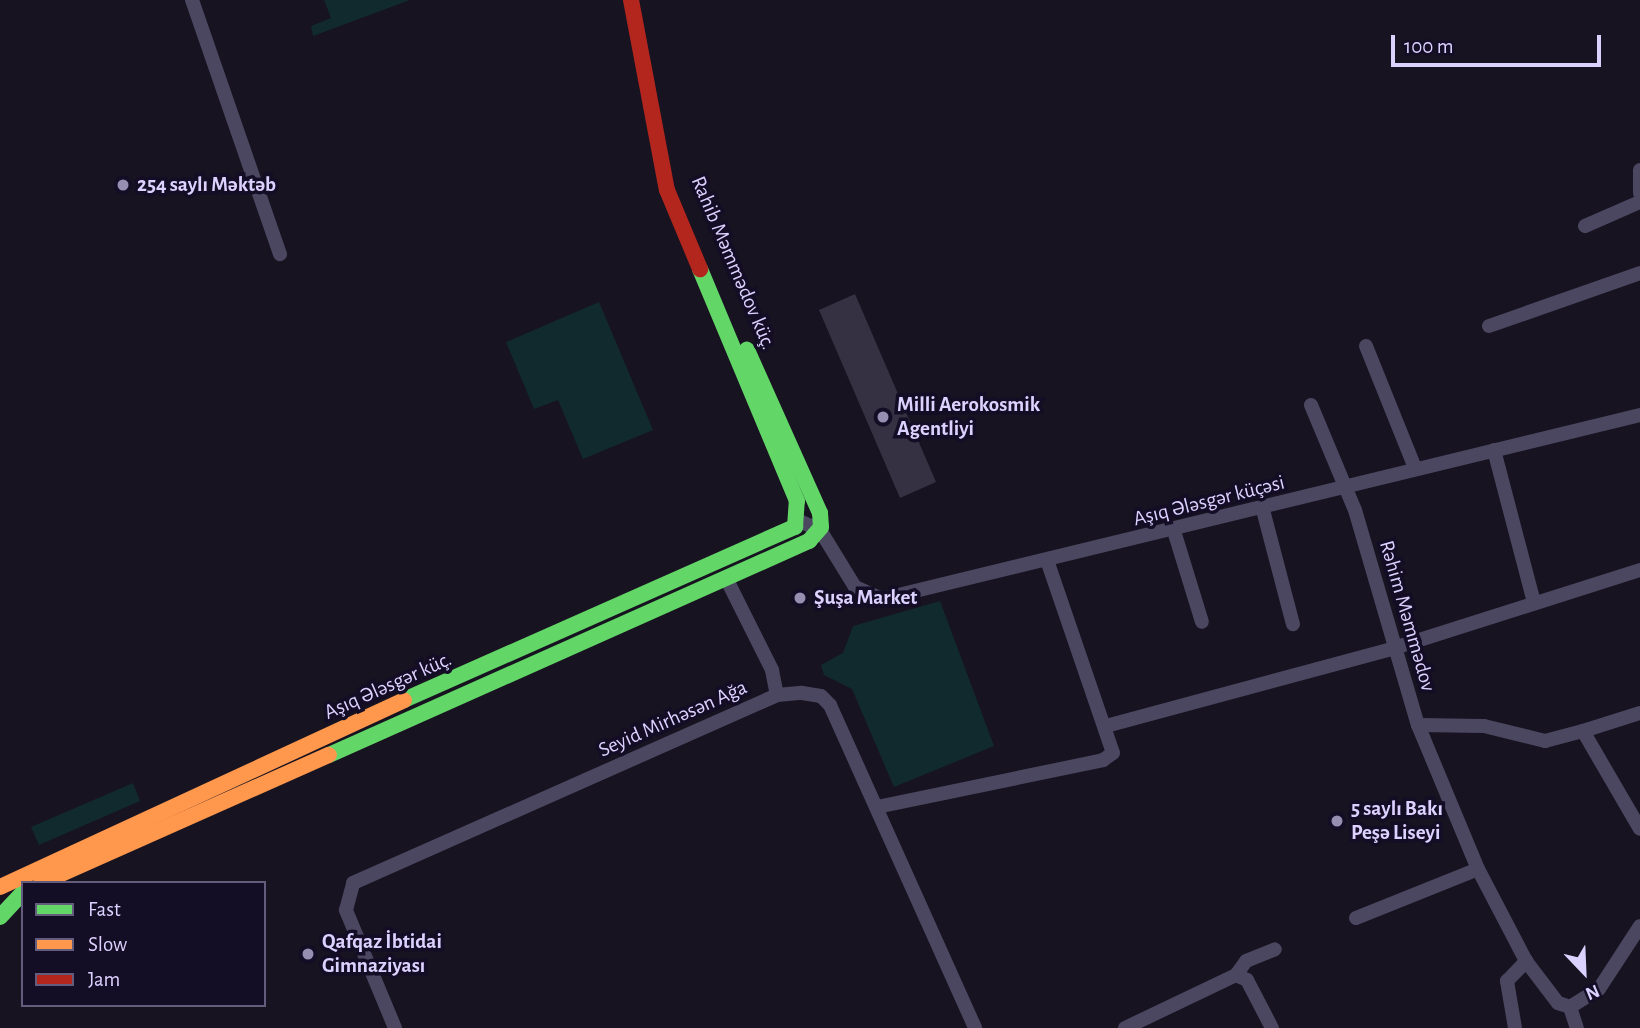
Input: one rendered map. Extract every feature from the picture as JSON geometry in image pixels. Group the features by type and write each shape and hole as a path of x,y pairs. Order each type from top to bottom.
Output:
{"main road":[{"path":"631,0 676,202 797,501 797,524"},
{"name":"Rahib Məmmədov küç.","path":"641,0 676,202 817,504 820,530"},
{"name":"Aşıq Ələsgər küç.","path":"45,881 722,571 797,524"},
{"name":"Aşıq Ələsgər küç.","path":"0,917 9,885 820,530"}],"street":[{"path":"192,0 280,254"},
{"path":"1640,170 1640,193"},
{"path":"1586,226 1640,202"},
{"path":"1489,327 1640,273"},
{"path":"1366,346 1415,468"},
{"name":"Rəhim Məmmədov","path":"1311,405 1346,489 1391,649 1418,725 1484,726 1545,741 1640,713"},
{"name":"Aşıq Ələsgər küçəsi","path":"820,530 855,587 872,599 1048,563 1346,489 1415,468 1640,415"},
{"path":"1494,450 1534,603"},
{"path":"1263,510 1293,624"},
{"path":"797,524 820,530"},
{"path":"1174,531 1202,622"},
{"path":"877,807 1103,760 1113,753 1106,726 1048,563"},
{"path":"1106,726 1391,649 1640,570"},
{"path":"722,571 772,670 777,695"},
{"name":"Seyid Mirhəsən Ağa","path":"395,1028 346,909 353,883 777,695 814,693 830,705 975,1028"},
{"path":"1418,725 1478,869 1526,961 1558,1003 1570,1007"},
{"path":"1583,730 1640,829"},
{"path":"1356,918 1478,869"},
{"path":"1570,1007 1599,989 1640,926"},
{"path":"1125,1028 1236,975 1246,961 1275,949"},
{"path":"1515,1028 1507,981 1526,961"},
{"path":"1236,975 1247,980 1272,1028"},
{"path":"1570,1007 1577,1028"}],"green space":[{"path":"324,0 410,0 313,36 311,26 331,18"},
{"path":"599,302 653,430 583,459 558,400 534,409 506,342"},
{"path":"940,601 994,746 894,787 852,689 824,675 821,665 843,653 853,626"},
{"path":"133,783 140,801 39,845 31,827"}],"building":[{"path":"855,294 936,482 900,498 819,310"}],"traffic: fast":[{"path":"404,700 795,527 797,501 700,269"},
{"path":"329,755 809,541 821,527 820,513 747,350"},
{"path":"0,917 21,894"}],"traffic: slow":[{"path":"0,887 404,700"},
{"path":"46,881 329,755"}],"traffic: jam":[{"path":"631,0 667,190 700,269"}],"place":[{"name":"254 saylı Məktəb","path":"123,185"},
{"name":"Milli Aerokosmik Agentliyi","path":"883,417"},
{"name":"Şuşa Market","path":"800,598"},
{"name":"5 saylı Bakı Peşə Liseyi","path":"1337,821"},
{"name":"Qafqaz İbtidai Gimnaziyası","path":"308,954"}]}
